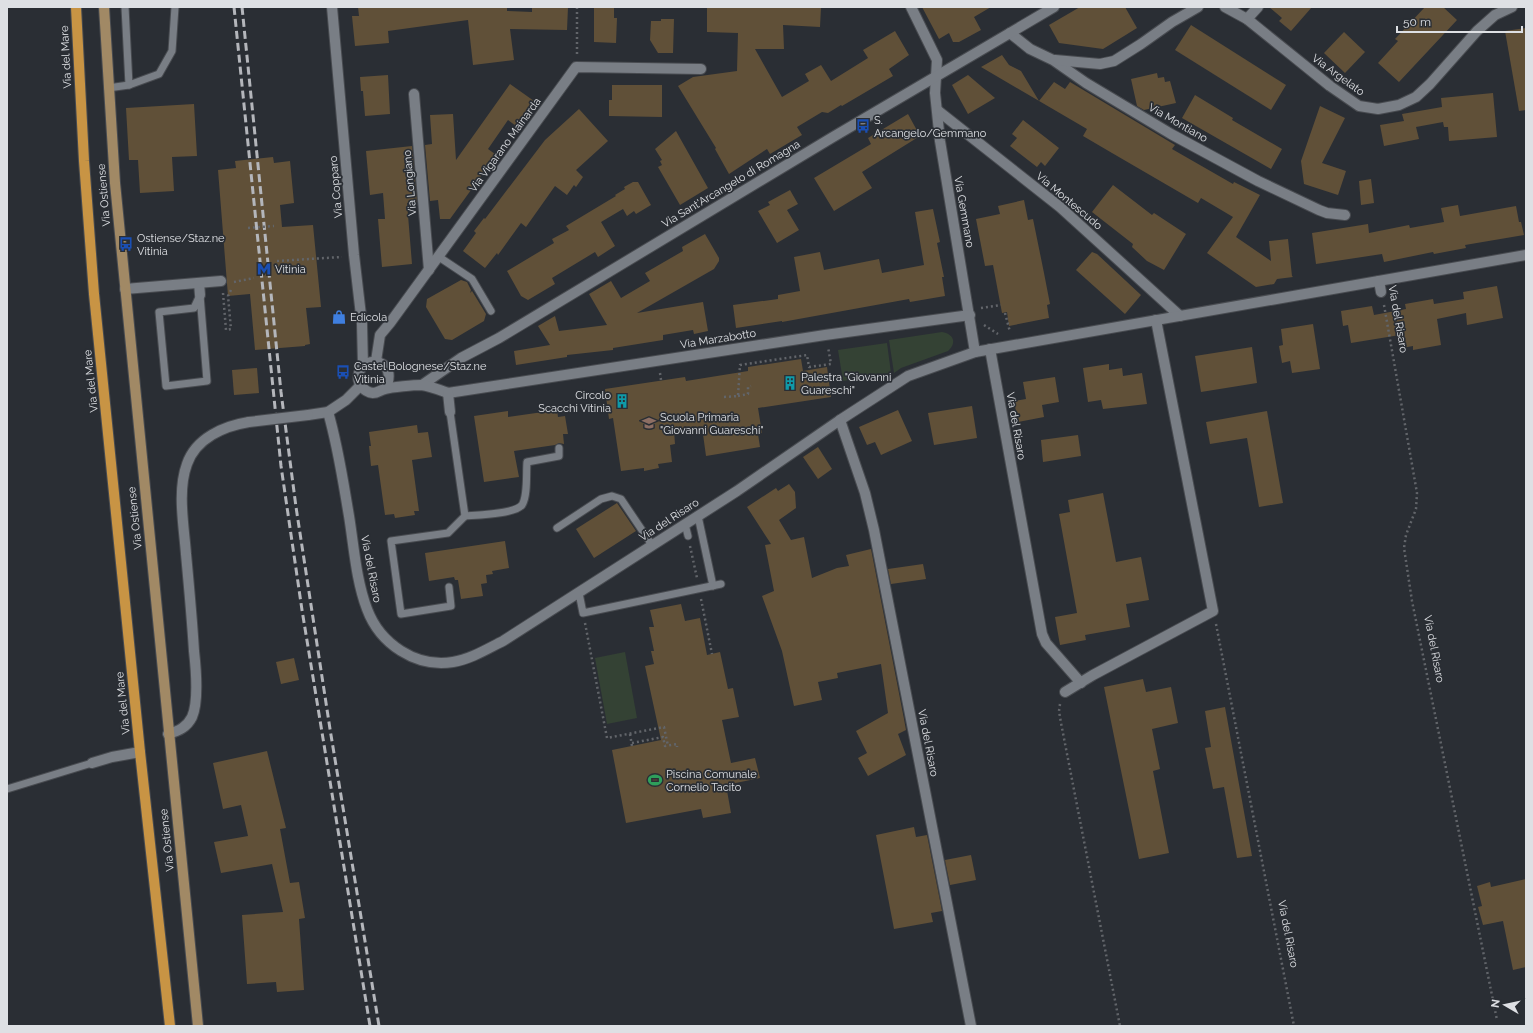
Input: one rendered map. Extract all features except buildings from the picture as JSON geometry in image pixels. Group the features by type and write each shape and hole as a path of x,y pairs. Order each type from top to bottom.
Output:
{"main road":[{"name":"Via del Mare","path":"76,7 91,262 140,752 170,1026"},
{"name":"Via Ostiense","path":"104,7 108,88 125,289 198,1026"}],"street":[{"name":"Via Copparo","path":"332,7 354,256 363,333 363,366"},
{"name":"Via Gemmano","path":"911,7 937,60 935,93 940,141 975,352"},
{"name":"Via Sant'Arcangelo di Romagna","path":"422,385 461,358 499,338 1054,7"},
{"path":"1053,60 1100,64 1114,61 1137,47 1172,22 1198,7"},
{"name":"Via Argelato","path":"1225,7 1247,19 1330,86 1359,106 1378,109 1399,106 1416,96 1430,84 1477,31 1495,15 1512,7"},
{"path":"1247,19 1258,7"},
{"name":"Via Montiano","path":"1010,33 1030,49 1053,60 1086,83 1171,134 1258,181 1319,210 1328,213 1345,215"},
{"path":"576,67 700,69"},
{"name":"Via Vigarano Mainarda","path":"376,361 380,335 439,257 576,67"},
{"name":"Via Longiano","path":"414,94 429,270"},
{"name":"Via Montescudo","path":"937,110 1060,207 1180,316"},
{"name":"Via del Risaro","path":"328,412 339,457 360,583 367,610 378,628 390,643 404,654 421,661 439,663 453,662 467,659 503,641 698,516 908,376 975,352 990,349 1526,255"},
{"path":"125,289 222,281"},
{"name":"Via del Risaro","path":"1379,281 1381,292"},
{"path":"199,283 200,295"},
{"name":"Via Marzabotto","path":"448,393 825,335 970,315"},
{"path":"1065,692 1213,611 1156,320"},
{"path":"363,333 371,336 380,335"},
{"name":"Via del Risaro","path":"990,349 1042,634 1046,643 1081,683"},
{"path":"385,389 390,379 388,370 383,364 376,361 369,362 363,366 359,373 359,381 363,388 372,393 385,389 422,385 448,393 450,412"},
{"path":"168,734 178,732 186,725 193,715 196,686 192,613 182,503 182,482 184,472 193,452 207,438 230,426 249,422 328,412 346,400 361,385"},
{"name":"Via del Risaro","path":"840,420 865,494 874,530 971,1026"},
{"path":"92,763 112,757 140,752"}],"lane":[{"path":"125,7 129,85"},
{"path":"108,88 129,85 159,74 172,51 175,7"},
{"path":"439,257 472,279 490,311"},
{"path":"200,295 207,382 166,386 159,312 194,308 200,295"},
{"path":"450,412 465,516"},
{"path":"448,587 451,606 401,614 391,541 448,532 465,516 514,510 521,505 525,496 526,462 560,456 559,448"},
{"path":"557,528 601,499 612,496 621,499 652,546"},
{"path":"698,516 713,586"},
{"path":"685,524 688,536"},
{"path":"579,593 583,613 721,584"},
{"path":"7,789 92,763"}],"path":[{"path":"576,67 577,7"},
{"path":"248,228 274,226"},
{"path":"277,261 354,256"},
{"path":"222,281 226,330 231,329 228,296 234,281 254,278"},
{"name":"Via del Risaro","path":"1381,292 1417,493 1416,509 1406,535 1404,548 1409,581 1497,1020"},
{"path":"982,314 982,308 1001,305"},
{"path":"983,319 984,324 998,335 1010,333 1005,313"},
{"path":"738,396 740,365 807,355 809,367 831,364 828,348"},
{"path":"660,373 661,380"},
{"path":"724,398 748,394 748,387 751,386"},
{"path":"688,536 712,654"},
{"name":"Via del Risaro","path":"1213,611 1294,1026"},
{"path":"583,613 607,738 664,728 668,746"},
{"path":"1065,692 1060,701 1059,711 1120,1026"},
{"path":"630,734 632,744 663,736 665,746 668,746"},
{"path":"668,746 677,744 677,747"}],"green space":[{"path":"942,332 946,333 953,339 953,345 948,351 901,368 894,373 889,340"},
{"path":"887,343 891,373 843,381 838,350"},
{"path":"625,652 637,718 607,724 595,658"}],"railway":[{"path":"234,7 281,466 302,610 370,1026"},
{"path":"242,7 281,392 296,507 330,729 379,1026"}],"place":[{"name":"S. Arcangelo/Gemmano","path":"863,126"},
{"name":"Ostiense/Staz.ne Vitinia","path":"126,244"},
{"name":"Vitinia","path":"264,269"},
{"name":"Edicola","path":"339,317"},
{"name":"Castel Bolognese/Staz.ne Vitinia","path":"343,372"},
{"name":"Palestra \"Giovanni Guareschi\"","path":"790,383"},
{"name":"Circolo Scacchi Vitinia","path":"622,401"},
{"name":"Scuola Primaria \"Giovanni Guareschi\"","path":"649,423"},
{"name":"Piscina Comunale Cornelio Tacito","path":"655,780"}]}
